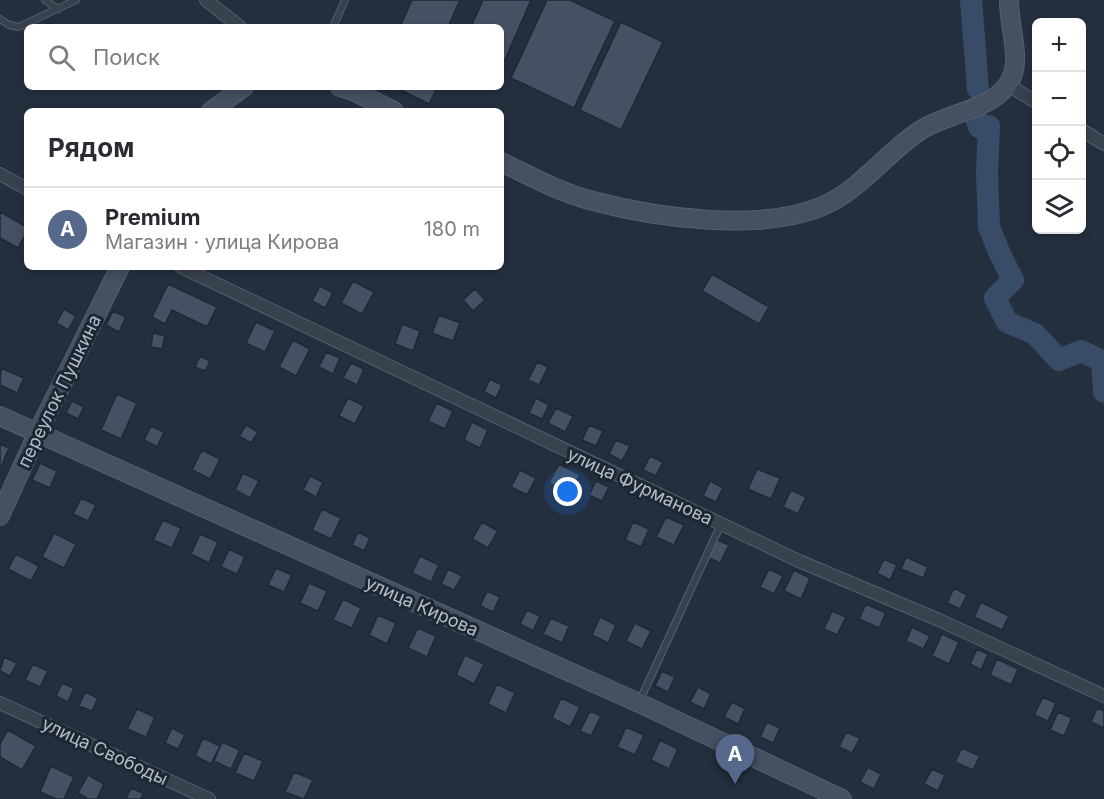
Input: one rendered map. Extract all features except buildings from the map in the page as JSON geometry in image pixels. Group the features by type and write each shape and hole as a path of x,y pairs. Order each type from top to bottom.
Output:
{"street":[{"path":"206,0 236,24"},
{"path":"504,163 591,201 666,216 741,221 789,217 824,206 843,195 921,130 995,99 1008,85 1015,66 1016,54 1009,0"},
{"path":"1008,85 1032,100"},
{"path":"215,108 239,90"},
{"path":"350,90 388,108"},
{"path":"1086,133 1104,144"},
{"path":"0,174 24,187"},
{"name":"переулок Пушкина","path":"0,516 38,432 119,270"},
{"name":"улица Фурманова","path":"187,270 721,524 1104,696"},
{"name":"улица Кирова","path":"0,416 639,704 842,799"},
{"name":"улица Свободы","path":"0,703 209,799"}],"lane":[{"path":"45,0 58,9"},
{"path":"26,24 75,0"},
{"path":"334,24 345,0"},
{"path":"0,19 9,25 19,27 24,25"},
{"path":"639,704 721,524"}],"waterway":[{"path":"971,0 978,89"},
{"path":"976,118 979,127 989,126 987,172 989,227 1013,280 995,298 1007,322 1035,334 1059,360 1081,351 1102,361 1104,392"}],"place":[{"name":"Premium","path":"735,784"}]}
